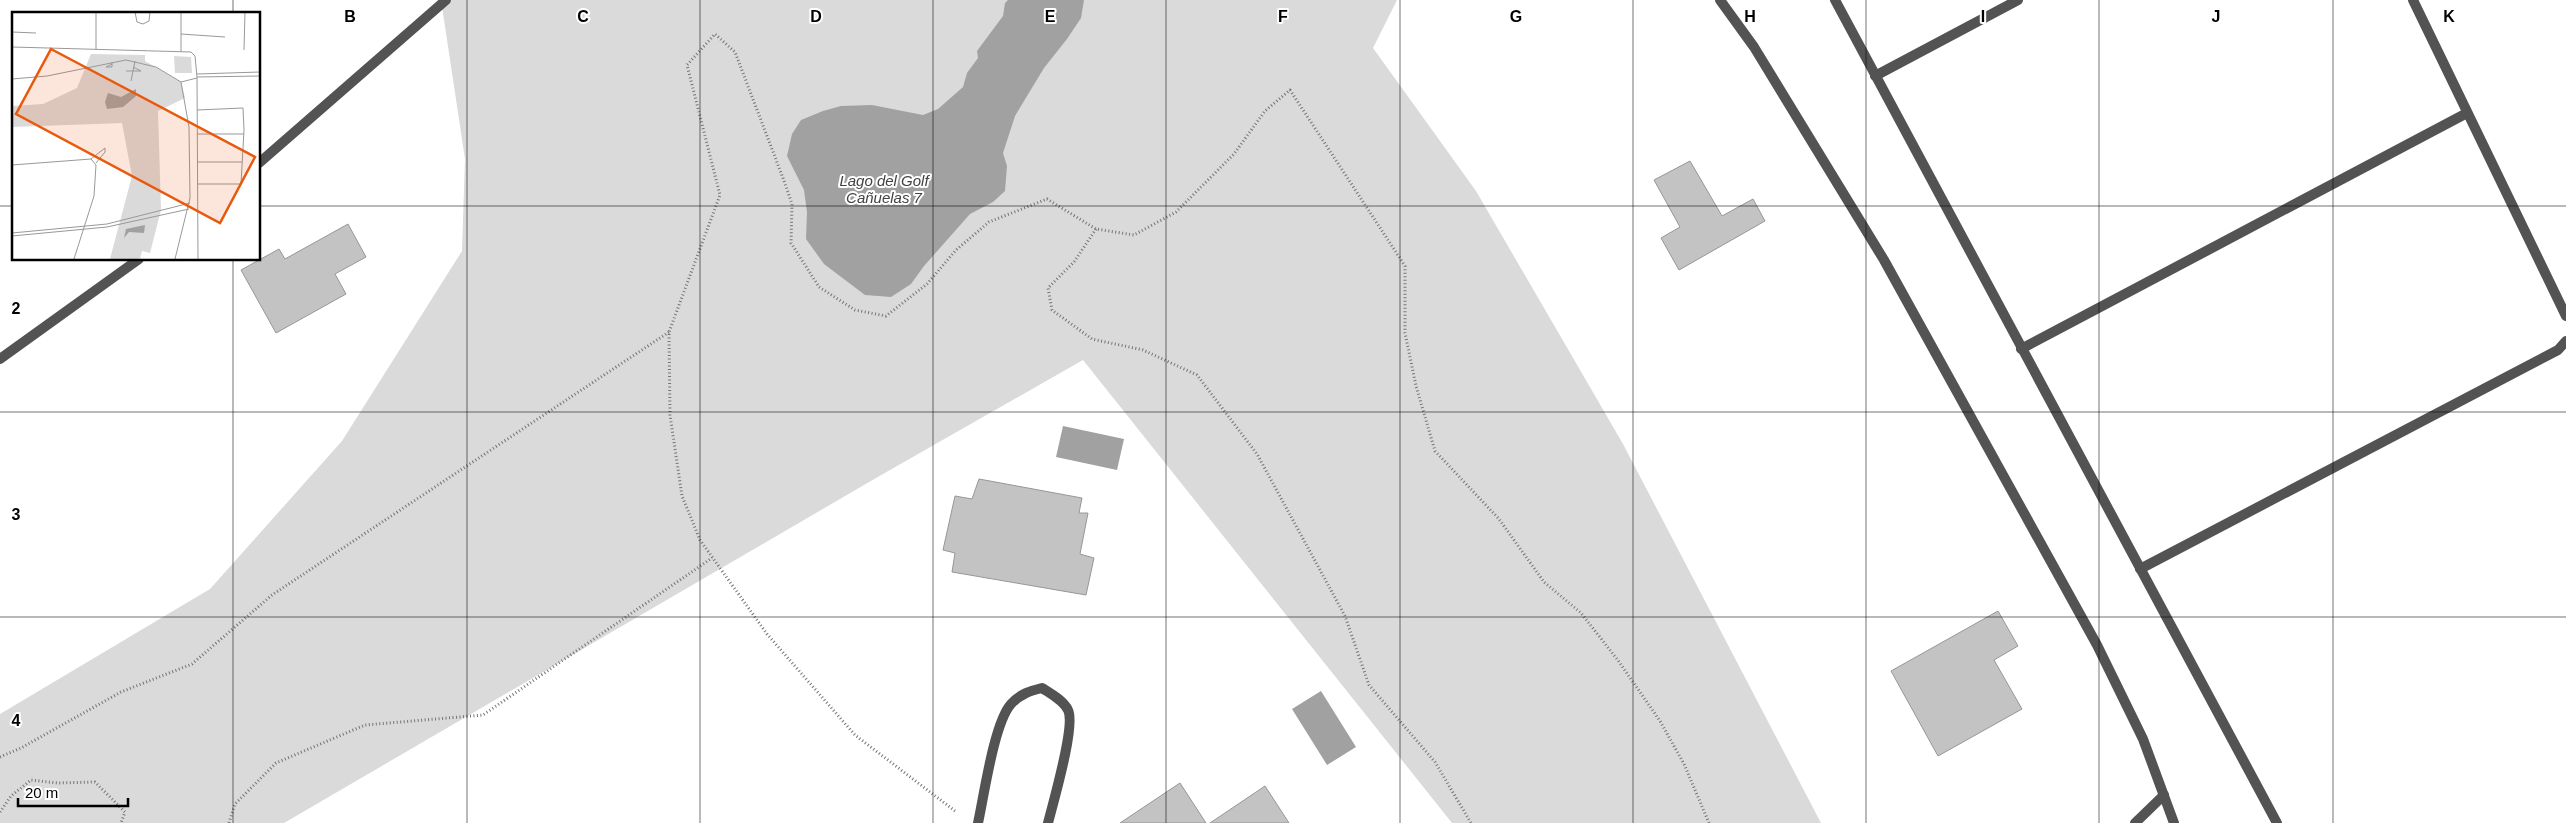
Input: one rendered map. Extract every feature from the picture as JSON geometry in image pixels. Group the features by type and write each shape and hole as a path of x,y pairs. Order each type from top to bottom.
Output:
{"street":[{"path":"260,162 446,0"},
{"path":"1720,0 1754,48 1884,260 2097,645 2143,739 2174,823"},
{"path":"1835,0 2277,823"},
{"path":"1875,76 2018,0"},
{"path":"2413,0 2566,316"},
{"path":"2021,349 2467,113"},
{"path":"0,359 138,260"},
{"path":"2140,569 2549,355 2558,350 2566,341"},
{"path":"978,823 998,732 1010,705 1022,694 1042,688 1058,698 1069,711 1069,731 1048,823"},
{"path":"2135,823 2164,795"}],"path":[{"path":"956,811 856,735 767,634 700,540 682,496 670,415 670,332 720,195 687,65 715,34 735,52 783,178 792,204 791,243 819,287 855,310 886,316 927,284 956,250 989,222 1047,199 1096,229 1134,235 1176,212 1234,154 1265,111 1290,90 1405,266 1406,333 1416,386 1435,451 1499,519 1544,582 1581,613 1617,659 1660,721 1684,764 1709,823"},
{"path":"1096,229 1074,262 1048,288 1052,310 1092,339 1143,350 1197,375 1257,454 1345,616 1369,685 1435,762 1471,823"},
{"path":"0,756 21,748 121,692 192,664 272,595 670,332"},
{"path":"229,823 235,804 276,763 365,725 483,715 712,558"},
{"path":"0,812 12,796 31,780 57,783 95,782 125,812 121,823"}],"shaded area":[{"path":"441,0 1397,0 1373,48 1476,191 1623,444 1821,823 1452,823 1083,360 876,478 284,823 0,823 0,714 210,589 342,441 462,251 465,159"}],"water":[{"name":"Lago del Golf Cañuelas 7","path":"1008,0 1084,0 1081,18 1044,68 1015,116 1003,153 1007,166 1005,191 993,202 970,214 924,266 911,284 891,297 865,295 824,264 806,239 807,212 804,190 787,156 792,134 801,120 841,106 872,105 923,115 938,109 963,87 967,73 978,58 977,51 1003,16 1005,3"},
{"path":"1063,426 1124,439 1117,470 1056,457"},
{"path":"1321,691 1356,747 1327,765 1292,709"}],"building":[{"path":"1690,161 1722,216 1753,199 1765,221 1679,270 1661,238 1680,227 1654,180"},
{"path":"348,224 366,257 335,274 346,294 276,333 241,270 279,249 285,259"},
{"path":"979,479 1082,498 1079,513 1088,513 1080,554 1094,558 1086,595 952,572 955,553 943,550 955,496 972,499"},
{"path":"1998,611 2018,646 1994,660 2022,709 1938,756 1891,671"},
{"path":"1180,783 1206,823 1120,823"},
{"path":"1265,786 1289,823 1210,823"}]}
